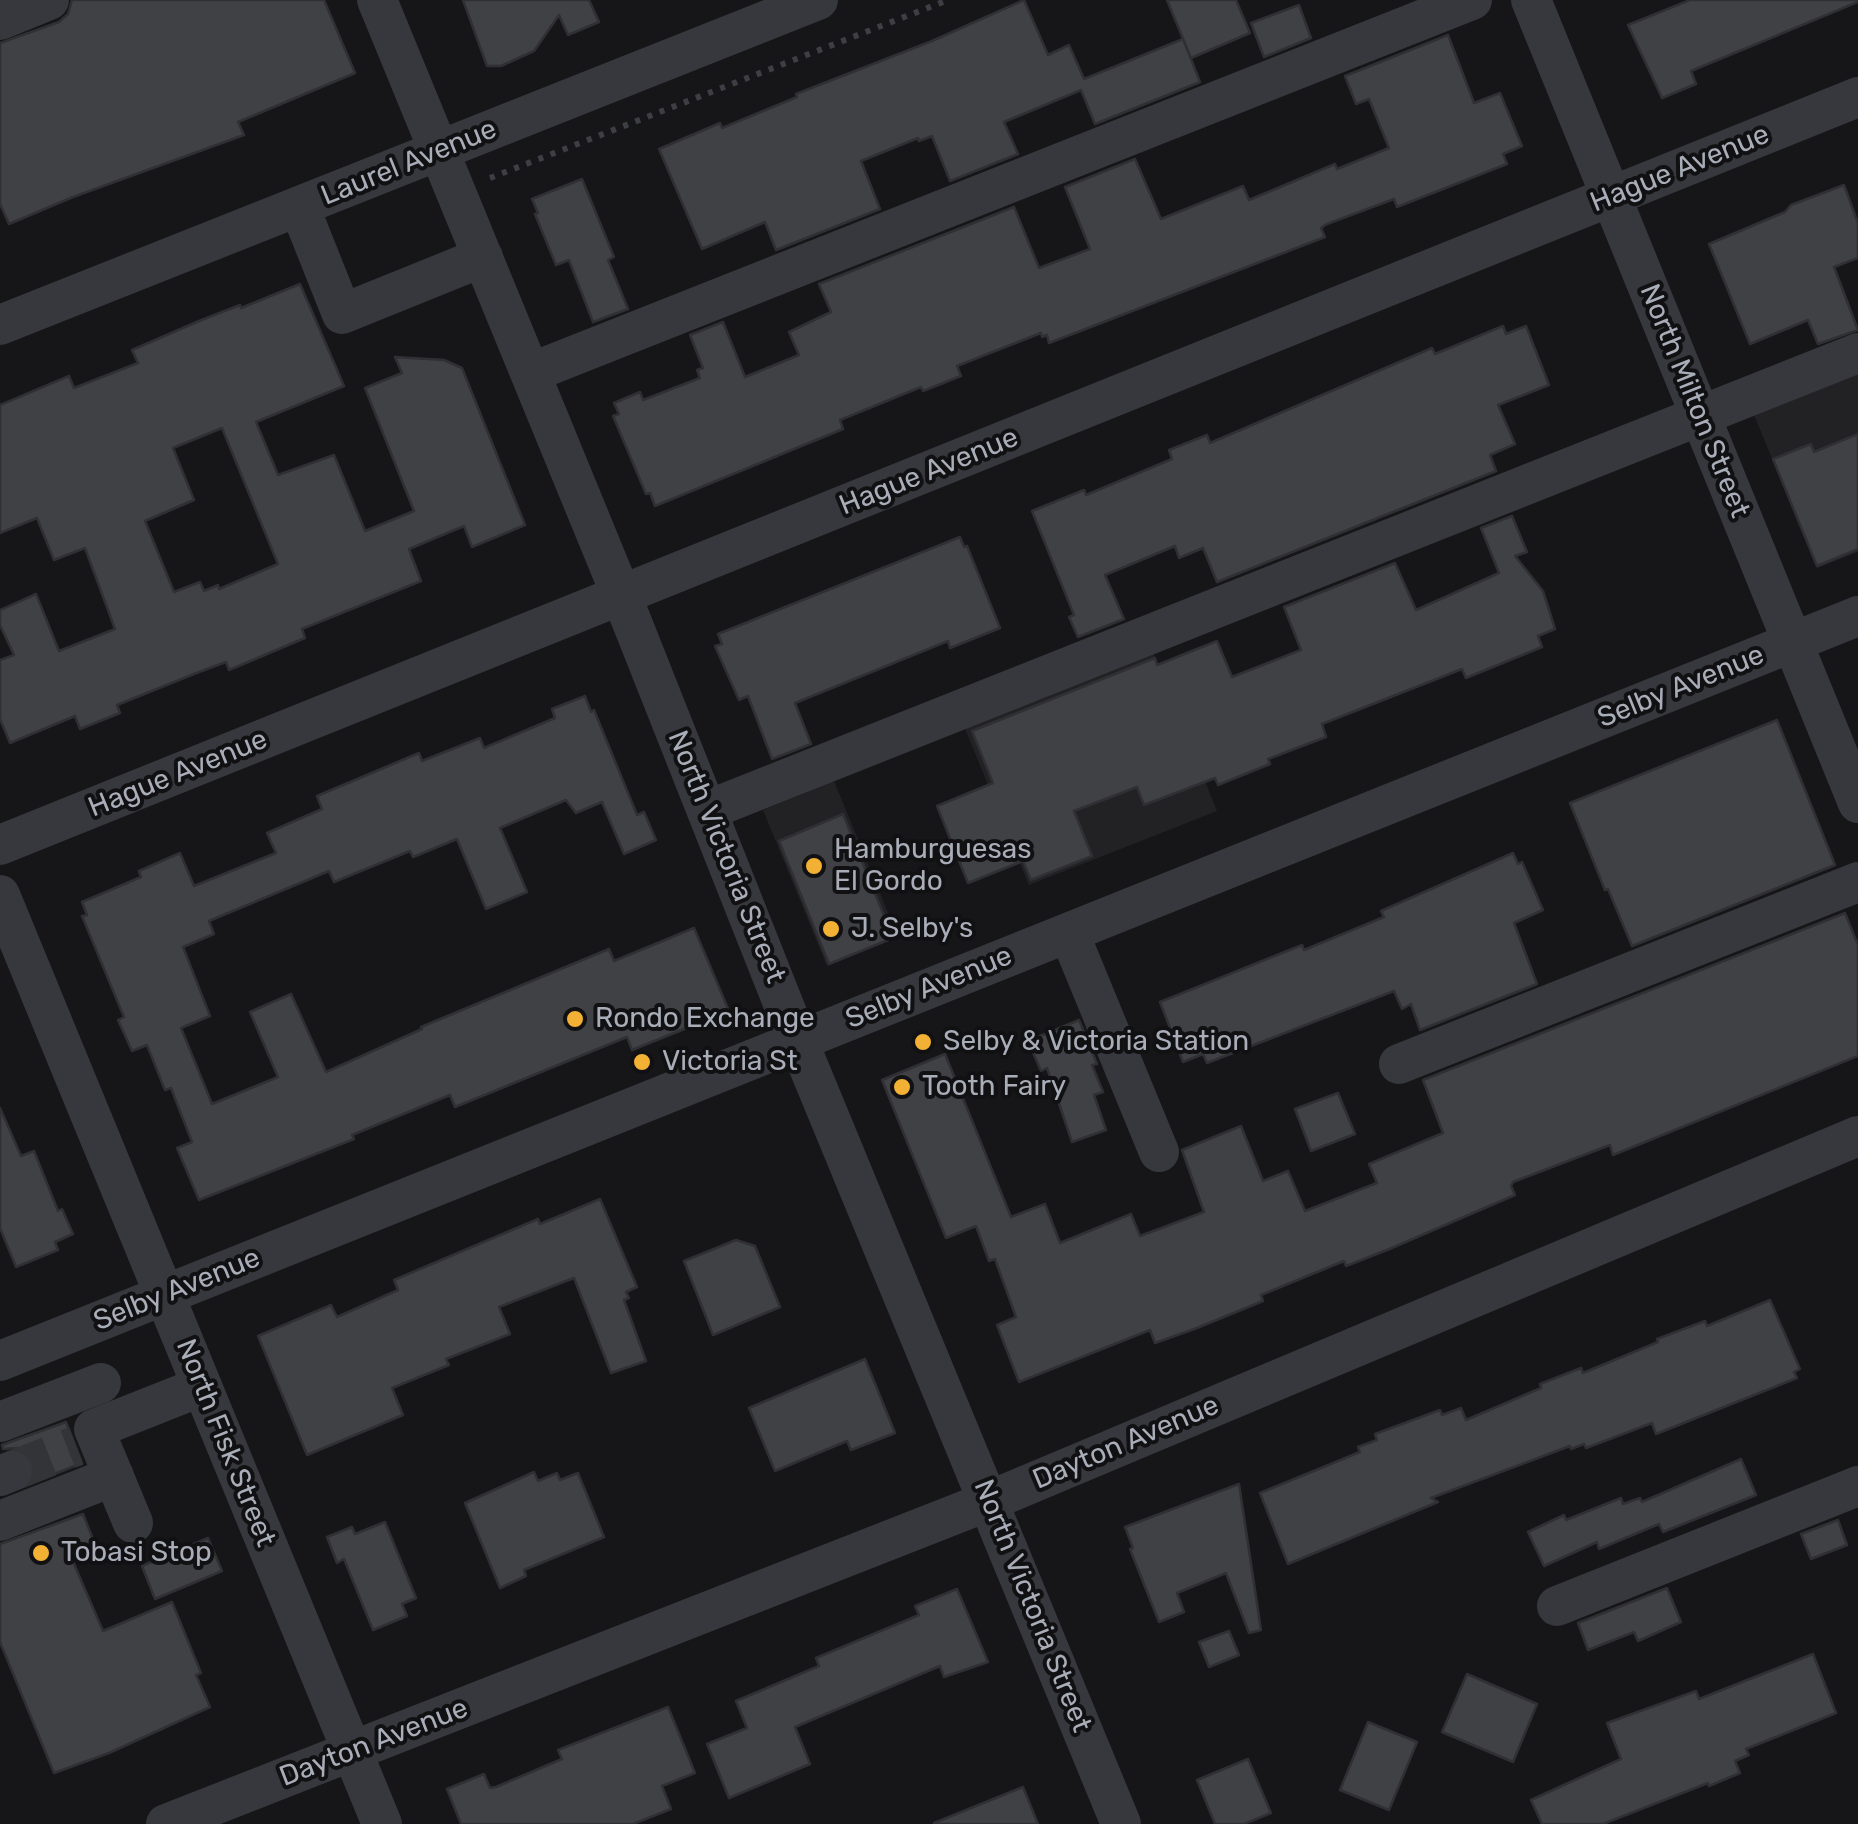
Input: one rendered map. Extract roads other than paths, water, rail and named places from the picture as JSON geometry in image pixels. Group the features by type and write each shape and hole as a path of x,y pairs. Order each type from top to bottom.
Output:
{"street":[{"path":"0,20 49,0"},
{"name":"North Victoria Street","path":"377,0 622,596 798,1041 1121,1824"},
{"name":"Laurel Avenue","path":"0,325 818,0"},
{"path":"530,373 1472,0"},
{"name":"North Milton Street","path":"1531,0 1858,803"},
{"name":"Hague Avenue","path":"0,846 1858,98"},
{"path":"299,206 342,314 483,258"},
{"path":"708,810 1858,353"},
{"name":"Selby Avenue","path":"0,1361 1858,616"},
{"path":"1399,1064 1858,882"},
{"name":"North Fisk Street","path":"0,895 382,1824"},
{"path":"1068,932 1159,1152"},
{"name":"Dayton Avenue","path":"166,1824 989,1501 1858,1136"},
{"path":"81,1328 101,1382 96,1434 133,1523"},
{"path":"0,1422 101,1382"},
{"path":"96,1434 200,1387"},
{"path":"0,1521 114,1476"},
{"path":"1557,1606 1858,1486"}],"tunnel":[{"path":"12,1471 76,1446"}],"place":[{"name":"Hamburguesas El Gordo","path":"814,866"},
{"name":"J. Selby's","path":"831,929"},
{"name":"Rondo Exchange","path":"575,1019"},
{"name":"Selby & Victoria Station","path":"923,1042"},
{"name":"Victoria St","path":"642,1062"},
{"name":"Tooth Fairy","path":"902,1087"},
{"name":"Tobasi Stop","path":"41,1553"}]}
